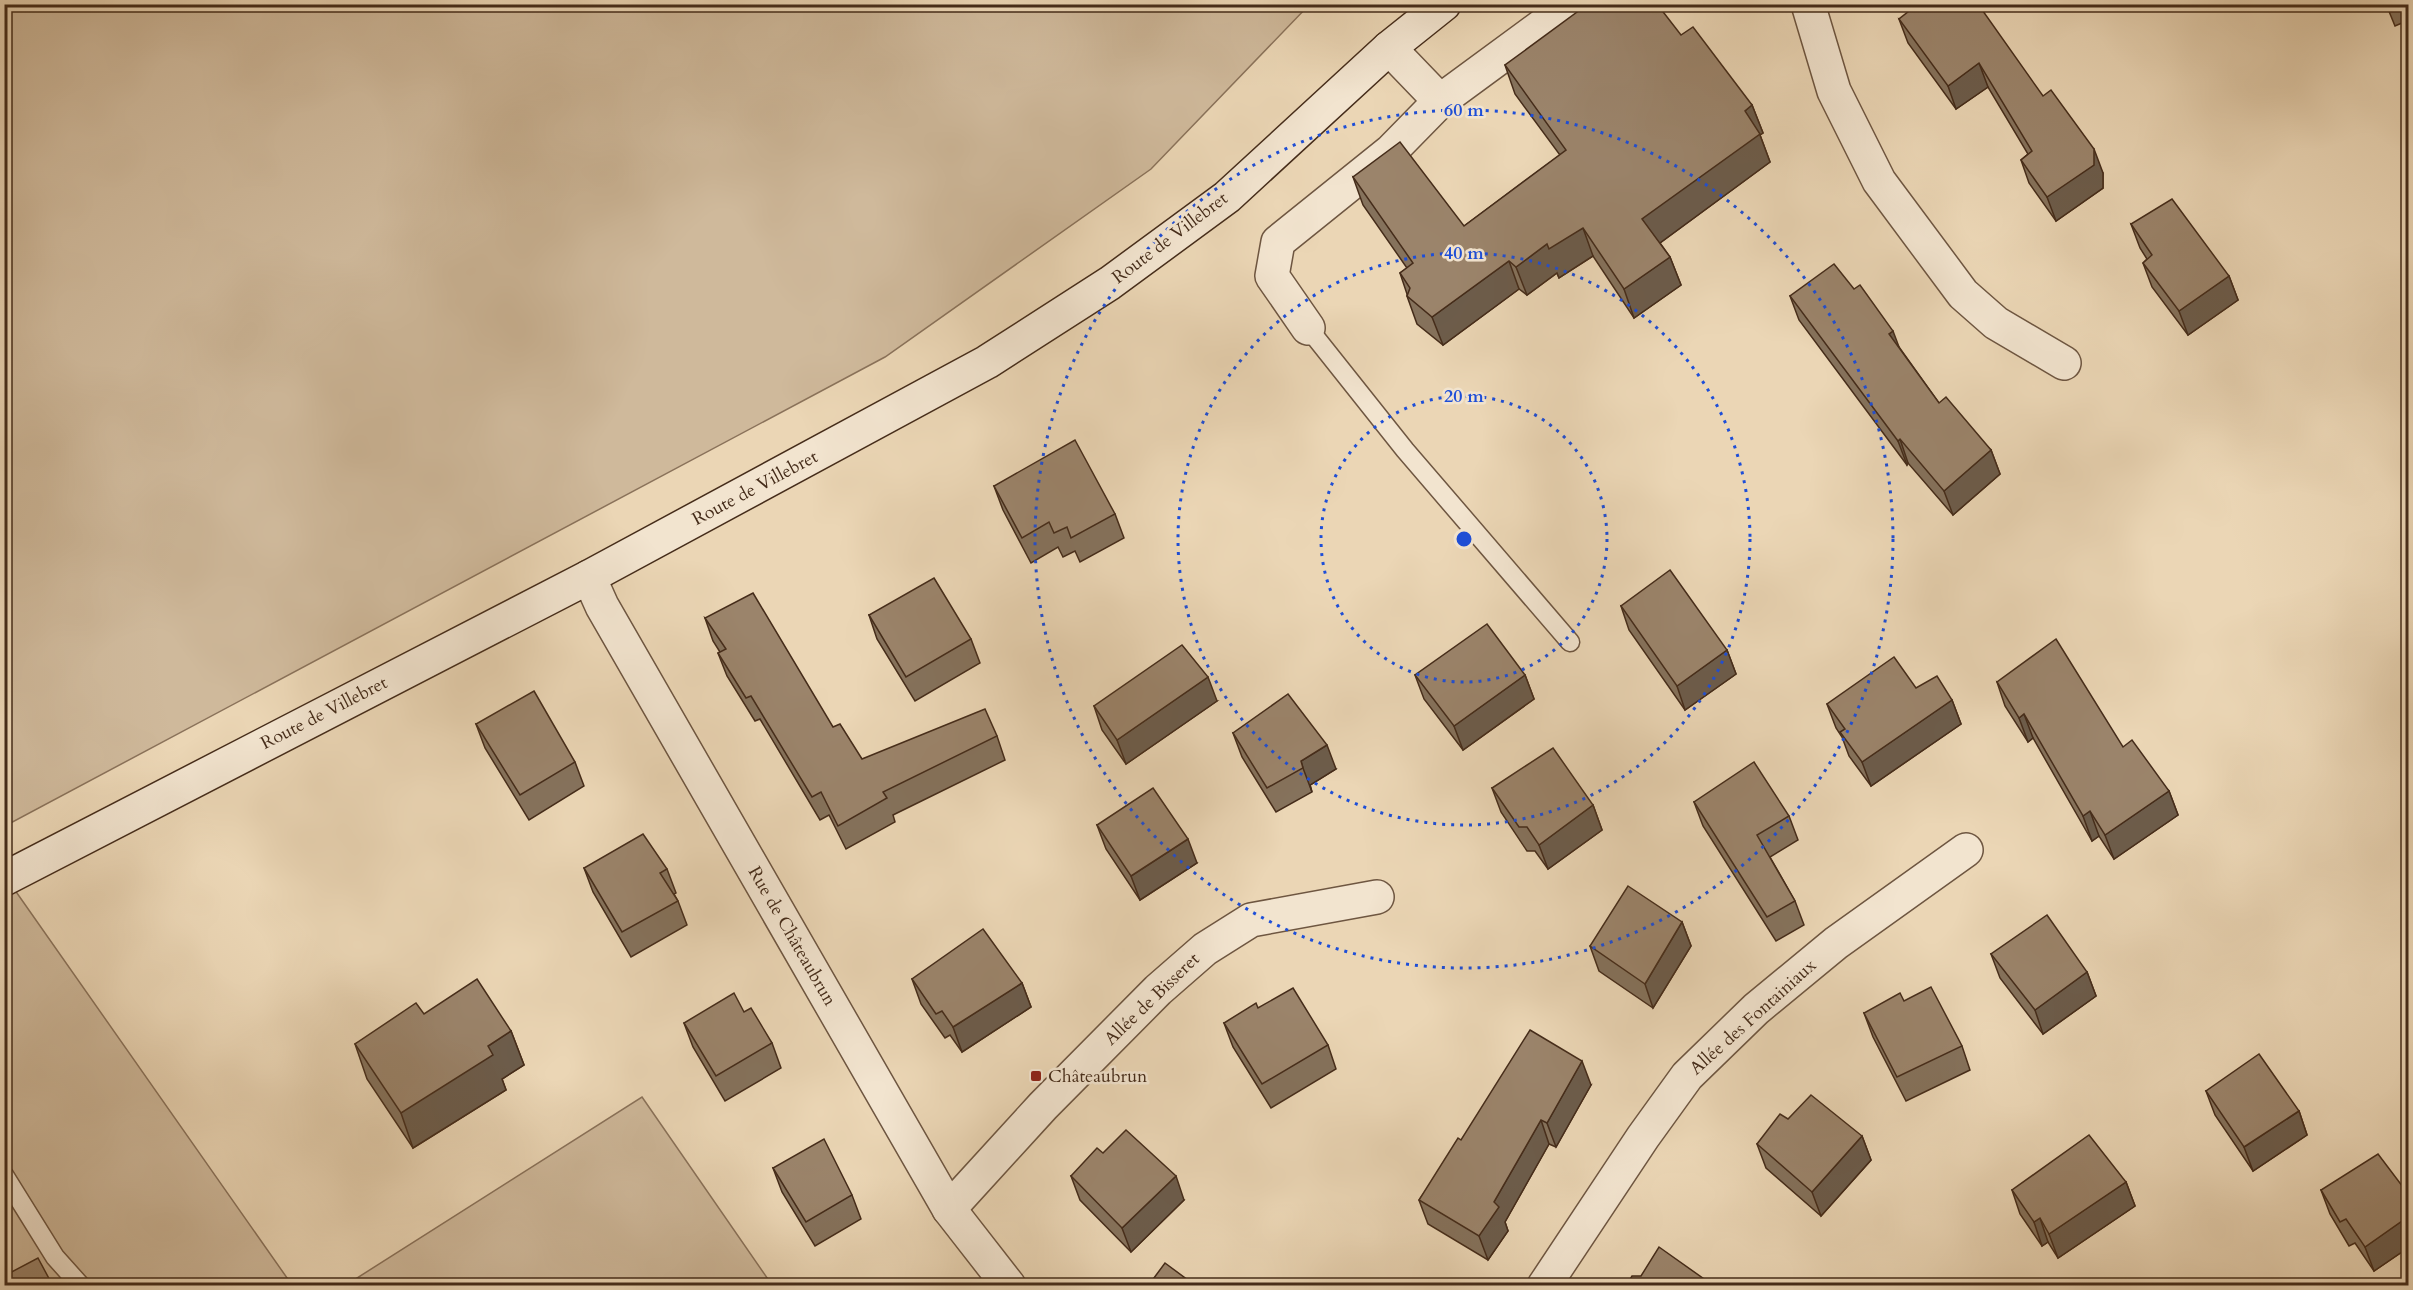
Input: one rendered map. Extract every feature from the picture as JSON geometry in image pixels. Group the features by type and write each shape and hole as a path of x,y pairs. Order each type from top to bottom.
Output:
{"street":[{"name":"Route de Villebret","path":"4,879 589,577 987,362 1110,283 1227,197 1389,48 1444,4"},
{"path":"1308,328 1272,276 1278,242 1391,151 1440,101 1572,4"},
{"path":"1808,4 1834,91 1879,181 1963,294 1996,323 2064,363"},
{"path":"1389,48 1440,101"},
{"name":"Rue de Châteaubrun","path":"589,577 602,606 949,1209 1010,1286"},
{"name":"Allée des Fontainiaux","path":"1544,1286 1643,1137 1687,1076 1756,1009 1836,943 1966,850"},
{"name":"Allée de Bisseret","path":"949,1209 1060,1090 1158,990 1205,949 1251,921 1377,897"}],"lane":[{"path":"1308,328 1405,450 1570,642"},
{"path":"4,1175 55,1257 81,1286"}],"shaded area":[{"path":"5,4 1309,5 1151,169 885,357 5,826"},
{"path":"5,876 292,1285 5,1285"},
{"path":"642,1097 772,1285 346,1285"}],"building":[{"path":"1588,4 1657,4 1681,35 1693,27 1752,105 1745,111 1760,134 1642,219 1670,257 1624,289 1583,228 1549,249 1547,244 1516,267 1509,261 1432,317 1407,296 1410,288 1400,273 1413,263 1353,177 1400,142 1464,226 1566,150 1505,65"},
{"path":"1918,4 1978,4 2043,96 2051,90 2094,149 2094,165 2047,197 2021,160 2032,151 1979,63 1948,86 1899,19"},
{"path":"2172,199 2229,276 2179,311 2143,263 2152,255 2131,224"},
{"path":"1834,264 1854,289 1860,285 1893,331 1889,334 1939,403 1946,397 1991,450 1944,491 1900,439 1898,441 1790,296"},
{"path":"1075,440 1115,514 1071,538 1067,527 1054,533 1049,522 1022,538 994,486"},
{"path":"1670,570 1727,650 1677,686 1621,606"},
{"path":"934,578 971,639 906,677 869,615"},
{"path":"753,593 833,727 840,724 862,759 985,709 997,736 883,792 887,798 838,826 821,792 812,797 751,696 746,698 718,653 726,649 705,618"},
{"path":"1487,624 1525,675 1454,726 1415,675"},
{"path":"2056,639 2123,747 2132,740 2169,791 2105,835 2090,811 2083,816 2024,714 2019,718 1997,682"},
{"path":"1182,645 1208,677 1117,740 1094,706"},
{"path":"1894,657 1916,688 1937,676 1952,700 1862,762 1840,732 1845,729 1827,704"},
{"path":"534,691 575,762 520,795 476,724"},
{"path":"1288,694 1327,745 1301,761 1303,768 1267,788 1233,733"},
{"path":"1553,748 1593,805 1539,845 1527,827 1519,827 1492,788"},
{"path":"1754,762 1789,816 1757,835 1795,901 1767,917 1694,802"},
{"path":"1153,788 1188,839 1131,876 1097,825"},
{"path":"643,834 667,869 660,873 678,901 622,932 584,868"},
{"path":"1628,886 1682,922 1645,984 1590,946"},
{"path":"2047,915 2087,972 2035,1010 1991,954"},
{"path":"983,929 1022,983 953,1027 942,1011 936,1014 912,979"},
{"path":"477,979 511,1031 488,1046 493,1055 401,1113 355,1044 416,1003 424,1014"},
{"path":"1931,987 1962,1046 1897,1077 1864,1013 1900,993 1904,1001"},
{"path":"1293,988 1328,1045 1262,1084 1224,1023 1256,1003 1258,1008"},
{"path":"734,993 744,1012 751,1008 772,1043 716,1076 684,1023"},
{"path":"1530,1030 1582,1061 1547,1123 1541,1120 1494,1202 1499,1207 1479,1236 1419,1200 1458,1138 1461,1140"},
{"path":"2259,1054 2299,1111 2244,1147 2206,1091"},
{"path":"1811,1095 1862,1136 1812,1192 1757,1144 1780,1114 1788,1119"},
{"path":"1126,1130 1176,1176 1122,1228 1071,1176 1097,1148 1103,1153"},
{"path":"2089,1135 2126,1182 2049,1234 2040,1218 2034,1222 2012,1190"},
{"path":"824,1139 852,1195 806,1222 773,1168"},
{"path":"2378,1154 2409,1195 2409,1216 2365,1247 2346,1219 2340,1222 2321,1190"},
{"path":"1659,1247 1714,1286 1626,1286 1632,1276 1641,1276"},
{"path":"38,1258 53,1286 4,1286 4,1276"},
{"path":"1165,1263 1196,1286 1148,1286"}],"place":[{"name":"Châteaubrun","path":"1036,1076"}]}
